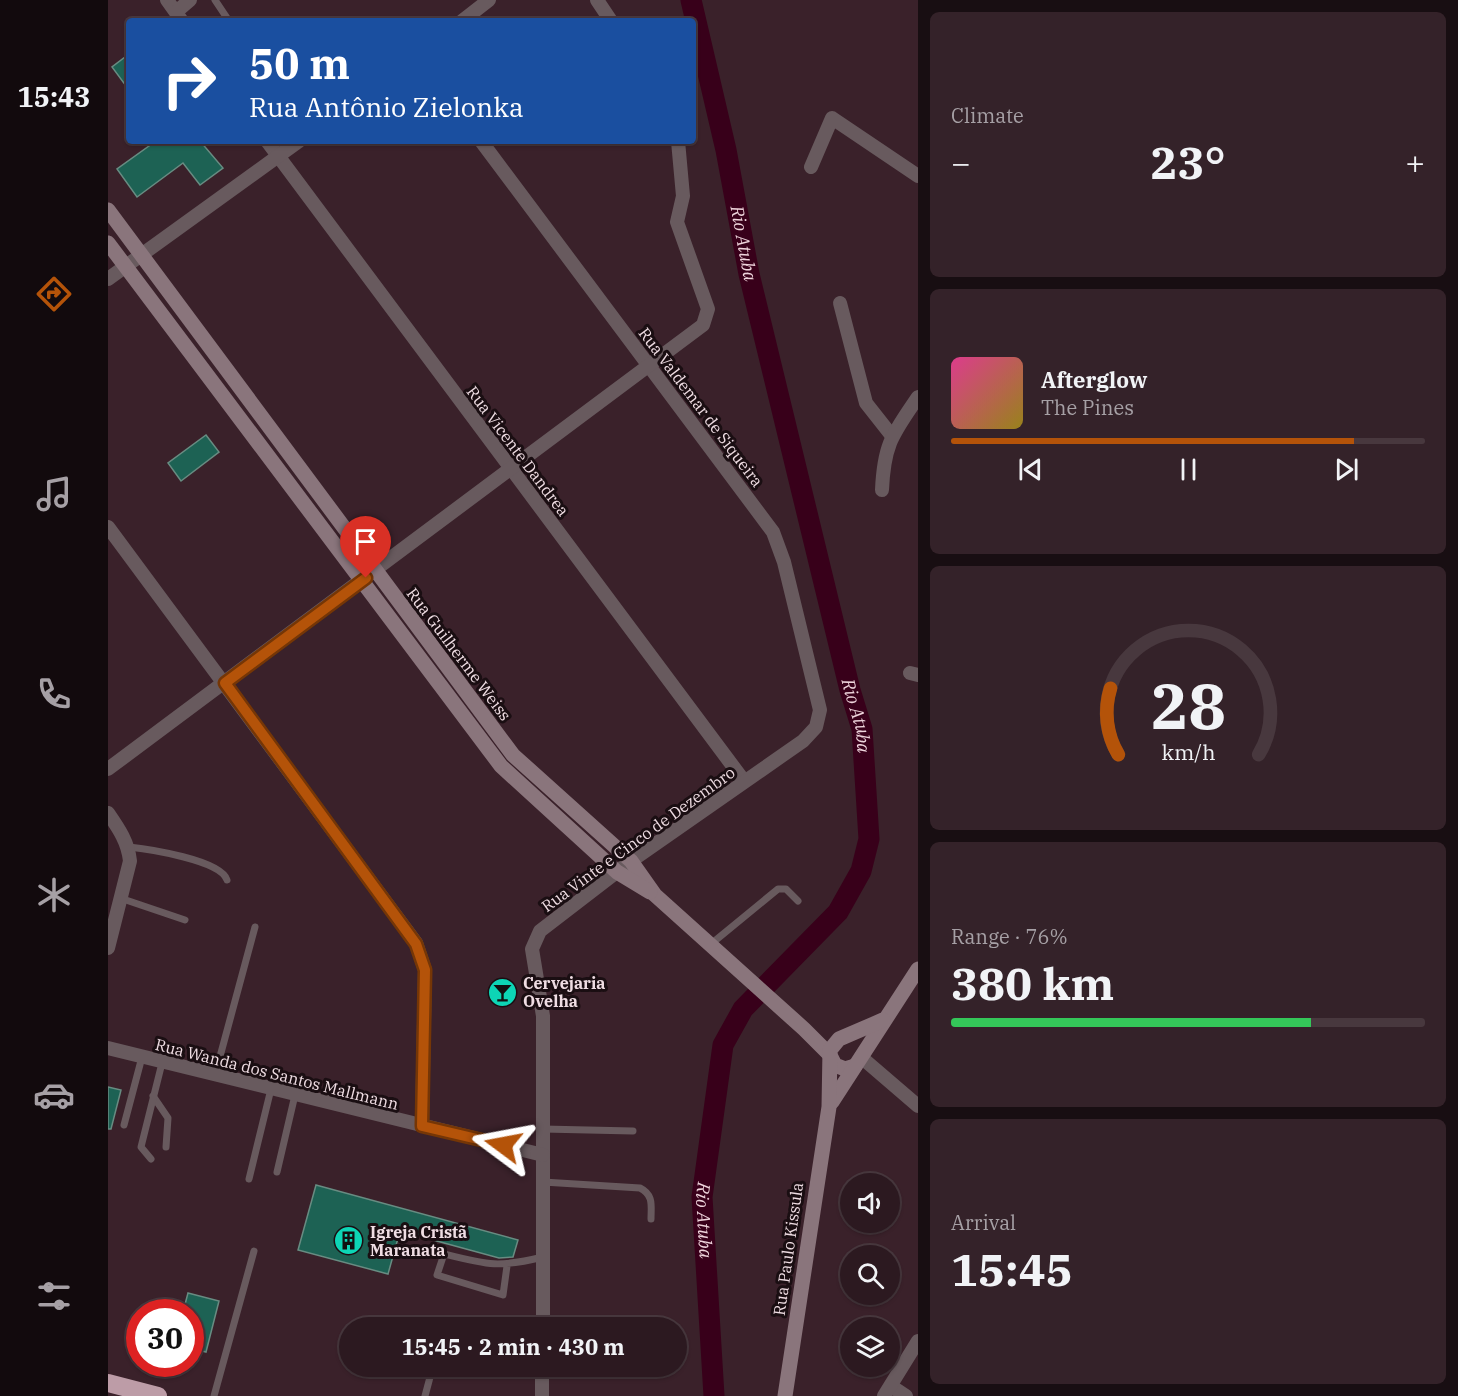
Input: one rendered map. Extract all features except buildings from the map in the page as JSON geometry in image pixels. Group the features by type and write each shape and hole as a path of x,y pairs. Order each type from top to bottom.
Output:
{"highway":[{"path":"108,1383 158,1396"}],"street":[{"path":"167,0 179,16 190,0"},
{"path":"466,18 489,0"},
{"path":"599,1 609,18"},
{"path":"811,166 832,118 918,177"},
{"name":"Rua Vicente Dandrea","path":"269,144 744,781"},
{"path":"108,279 294,144"},
{"name":"Rua Valdemar de Siqueira","path":"483,144 773,532 784,562 820,710 816,728"},
{"path":"108,768 375,572 703,326 708,309 677,222 683,196 678,144"},
{"name":"Rua Guilherme Weiss","path":"108,210 513,755 631,861 655,895"},
{"name":"Rua Guilherme Weiss","path":"108,243 501,766 617,872 655,895 799,1025 830,1056"},
{"path":"840,303 866,403 892,436"},
{"path":"882,490 883,458 892,436 918,397"},
{"path":"108,527 416,944 425,970 422,1126"},
{"name":"Rua Vinte e Cinco de Dezembro","path":"544,1317 543,1016 534,961 534,940 540,931 631,861 803,741 816,728"},
{"path":"108,813 129,848 130,861 108,948"},
{"name":"Rua Paulo Kissula","path":"829,1107 918,969"},
{"path":"858,1061 840,1068 830,1056 835,1041 883,1020"},
{"path":"799,1025 858,1043 858,1061"},
{"name":"Rua Wanda dos Santos Mallmann","path":"108,1048 543,1155"},
{"name":"Rua Paulo Kissula","path":"785,1396 829,1107 830,1056"},
{"path":"858,1061 918,1106"},
{"path":"906,1396 888,1391 918,1341"},
{"path":"542,1377 542,1396"}],"lane":[{"path":"216,0 227,18"},
{"path":"129,848 147,849 203,863 219,869 227,880"},
{"path":"710,946 778,890 786,890 798,901"},
{"path":"120,898 185,920"},
{"path":"215,1076 255,927"},
{"path":"124,1125 142,1058"},
{"path":"151,1159 141,1147 162,1062"},
{"path":"249,1179 271,1089"},
{"path":"277,1172 295,1095"},
{"path":"153,1096 168,1118 165,1147"},
{"path":"543,1129 633,1131"},
{"path":"543,1182 640,1188 648,1192 651,1198 651,1219"},
{"path":"214,1396 254,1251"},
{"path":"507,1266 503,1295 437,1275 444,1254 481,1264 507,1266 543,1257"},
{"path":"425,1396 430,1377"}],"waterway":[{"name":"Rio Atuba","path":"691,0 695,18"},
{"name":"Rio Atuba","path":"696,21 726,150 749,274 850,690 862,729 869,839 861,871 838,912 743,1009 723,1045 702,1197 714,1396"}],"place":[{"name":"Cervejaria Ovelha","path":"502,992"},
{"name":"Igreja Cristã Maranata","path":"349,1241"}],"route":[{"path":"366,578 225,683 416,944 425,970 422,1126 503,1145"}]}
